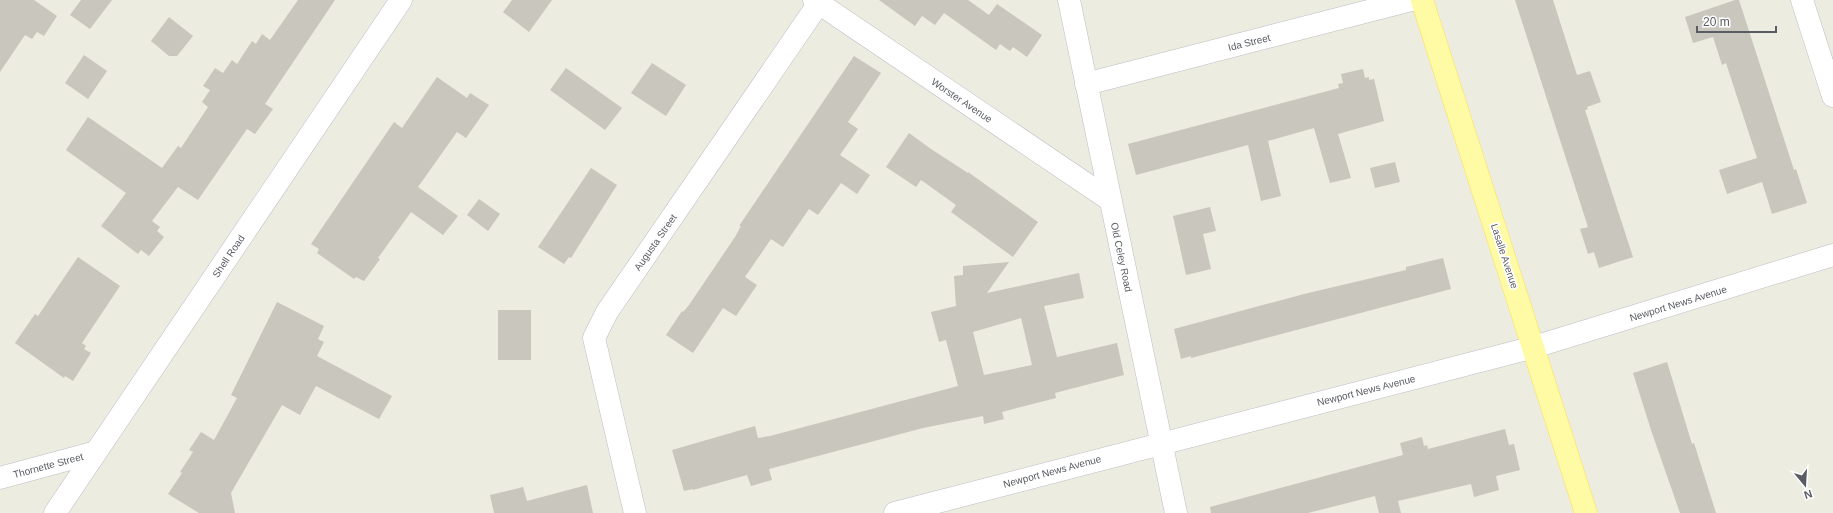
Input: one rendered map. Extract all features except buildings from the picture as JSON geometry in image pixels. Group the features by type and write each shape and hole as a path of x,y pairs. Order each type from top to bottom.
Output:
{"main road":[{"name":"Lasalle Avenue","path":"1422,0 1586,513"}],"street":[{"name":"Shell Road","path":"55,513 401,0"},
{"name":"Old Celey Road","path":"1069,0 1176,513"},
{"name":"Ida Street","path":"1086,84 1411,0"},
{"path":"1802,0 1833,96"},
{"name":"Worster Avenue","path":"818,1 1110,200"},
{"name":"Augusta Street","path":"635,513 599,368 594,338 607,312 818,1"},
{"name":"Newport News Avenue","path":"895,513 1534,347 1833,255"},
{"name":"Thornette Street","path":"0,478 96,452"}]}
